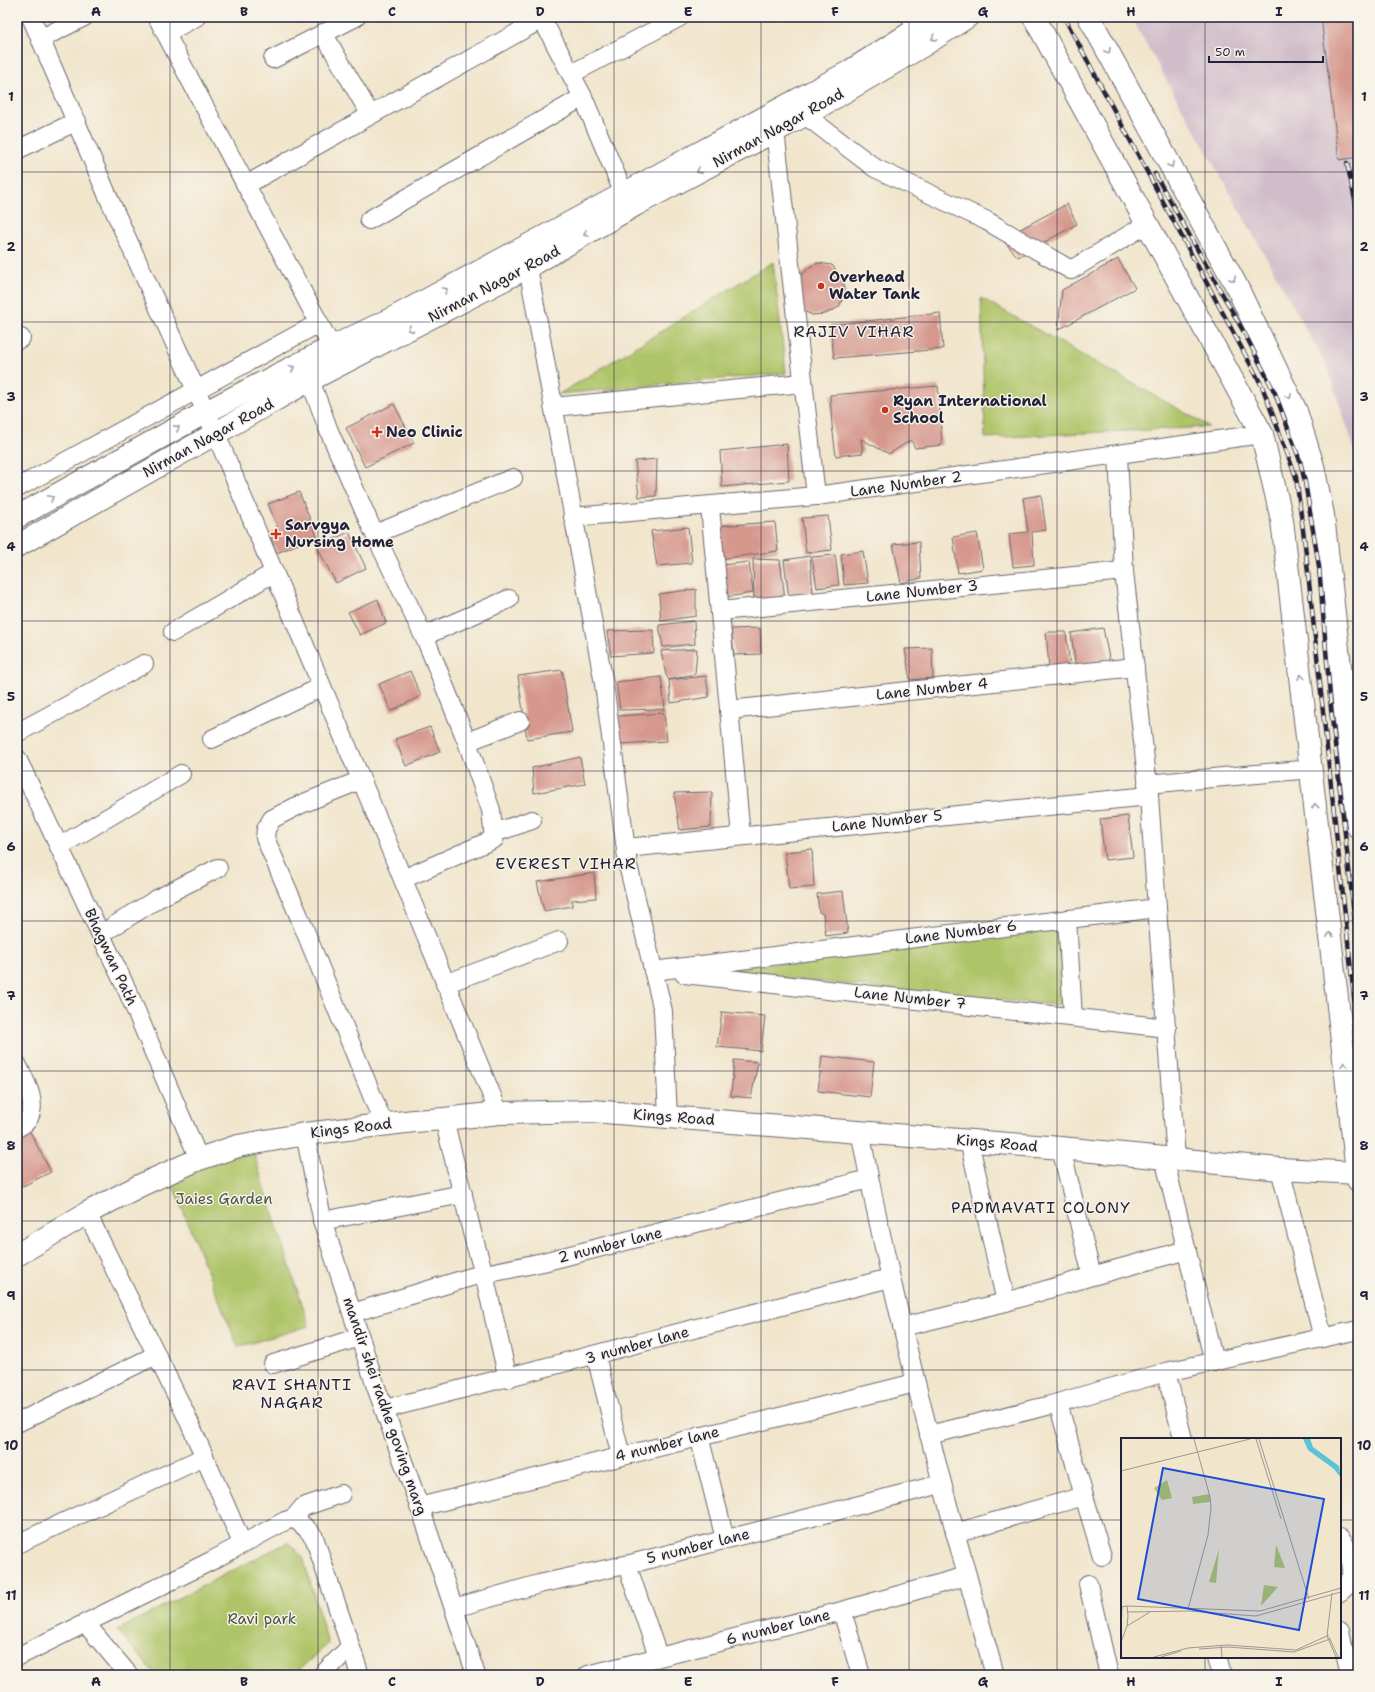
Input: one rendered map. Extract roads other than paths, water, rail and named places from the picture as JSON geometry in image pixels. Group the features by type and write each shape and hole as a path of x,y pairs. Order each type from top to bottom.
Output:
{"street":[{"path":"31,17 77,121 113,208 216,434 273,573 403,879 499,1113"},
{"path":"40,39 84,17"},
{"path":"157,17 337,356"},
{"path":"166,33 196,17"},
{"path":"273,58 356,17"},
{"path":"571,74 680,17"},
{"name":"Nirman Nagar Road","path":"17,517 206,412 337,356 528,267 630,200 847,72 914,23 936,17"},
{"name":"Nirman Nagar Road","path":"17,546 310,380 337,356 395,318 630,200 805,115 924,45 967,17"},
{"path":"1034,17 1262,434 1282,520 1358,1175"},
{"path":"1089,17 1236,285 1296,411 1313,466 1322,515 1358,827"},
{"path":"246,185 542,18 571,74 630,200"},
{"path":"323,33 370,114"},
{"path":"369,220 582,97"},
{"path":"805,115 875,168 987,221 1071,270 1147,224"},
{"path":"17,150 77,121"},
{"path":"775,130 816,496"},
{"path":"528,267 552,407 604,684 628,865 663,1011 668,1117"},
{"path":"17,488 319,323"},
{"path":"310,380 329,431 375,534 424,636 467,742 491,810 494,839 403,879"},
{"path":"552,407 803,383"},
{"path":"138,421 150,443"},
{"name":"Lane Number 2","path":"573,517 710,507 816,496 1262,434"},
{"path":"101,442 113,464"},
{"path":"1118,455 1124,571 1148,790 1167,1028 1170,1158 1187,1250 1214,1362"},
{"path":"375,534 513,478"},
{"path":"710,507 741,836"},
{"name":"Lane Number 3","path":"720,611 1124,571"},
{"path":"173,632 273,573"},
{"path":"424,636 509,599"},
{"path":"17,733 144,664"},
{"name":"Lane Number 4","path":"729,710 1135,667"},
{"path":"212,739 321,687"},
{"path":"467,742 520,721"},
{"name":"Bhagwan Path","path":"17,758 101,934 199,1159"},
{"name":"Lane Number 5","path":"626,848 1148,790 1311,770"},
{"path":"60,846 181,774"},
{"path":"360,780 299,805 272,819 266,829 265,838 302,923 384,1125"},
{"path":"494,833 532,820"},
{"path":"101,934 157,899 218,868"},
{"name":"Lane Number 6","path":"653,971 1157,908"},
{"path":"1067,919 1073,1017"},
{"path":"446,984 559,941"},
{"name":"Lane Number 7","path":"653,971 1167,1028"},
{"path":"17,1064 28,1087 32,1105 29,1119 17,1128"},
{"name":"Kings Road","path":"18,1252 87,1213 141,1186 199,1159 238,1146 306,1134 414,1120 444,1120 499,1113 592,1111 860,1131 1358,1175"},
{"path":"444,1120 484,1274 508,1379"},
{"path":"860,1131 890,1278 902,1327 941,1484 994,1675"},
{"name":"mandir shei radhe goving marg","path":"306,1134 322,1221 360,1337 454,1608 470,1673"},
{"path":"970,1141 1006,1302"},
{"path":"1061,1148 1092,1276"},
{"path":"1280,1169 1323,1338"},
{"name":"2 number lane","path":"352,1312 484,1274 543,1262 869,1179"},
{"path":"322,1221 463,1194"},
{"path":"87,1213 204,1457 242,1543"},
{"path":"902,1327 1006,1302 1092,1276 1187,1250"},
{"name":"3 number lane","path":"385,1409 508,1379 890,1278"},
{"path":"929,1435 1058,1403 1166,1372 1358,1330"},
{"path":"273,1364 360,1337"},
{"path":"17,1422 156,1355"},
{"path":"596,1356 622,1456"},
{"path":"1166,1372 1183,1438"},
{"name":"4 number lane","path":"419,1507 916,1383"},
{"path":"1058,1403 1102,1556"},
{"path":"699,1436 725,1539"},
{"path":"17,1544 204,1457"},
{"name":"5 number lane","path":"454,1608 539,1584 627,1564 941,1484"},
{"path":"17,1658 213,1560 285,1521 294,1518 303,1507 341,1494"},
{"path":"955,1533 1084,1496"},
{"path":"294,1518 314,1537 360,1675"},
{"path":"1341,1539 1346,1545 1352,1574 1351,1582 1341,1591"},
{"path":"627,1564 658,1656"},
{"name":"6 number lane","path":"588,1675 658,1656 842,1611 967,1576"},
{"path":"1088,1584 1109,1675"},
{"path":"842,1611 861,1675"},
{"path":"86,1624 129,1675"},
{"path":"1341,1635 1350,1675"},
{"path":"322,1675 350,1647"},
{"path":"1217,1658 1222,1675"}],"railway":[{"path":"1064,17 1262,386 1296,477 1305,545 1358,1034"},
{"path":"1347,163 1358,214"},
{"path":"1155,174 1246,336 1275,393 1300,461 1319,566 1331,709 1358,950"}],"place":[{"name":"Overhead Water Tank","path":"821,286"},
{"name":"Ryan International School","path":"885,410"},
{"name":"Neo Clinic","path":"377,432"},
{"name":"Sarvgya Nursing Home","path":"276,534"}],"district":[{"name":"RAJIV VIHAR","path":"854,331"},
{"name":"EVEREST VIHAR","path":"566,863"},
{"name":"PADMAVATI COLONY","path":"1041,1207"},
{"name":"RAVI SHANTI NAGAR","path":"292,1393"}],"park label":[{"name":"Jaies Garden","path":"224,1199"},
{"name":"Ravi park","path":"262,1619"}]}
